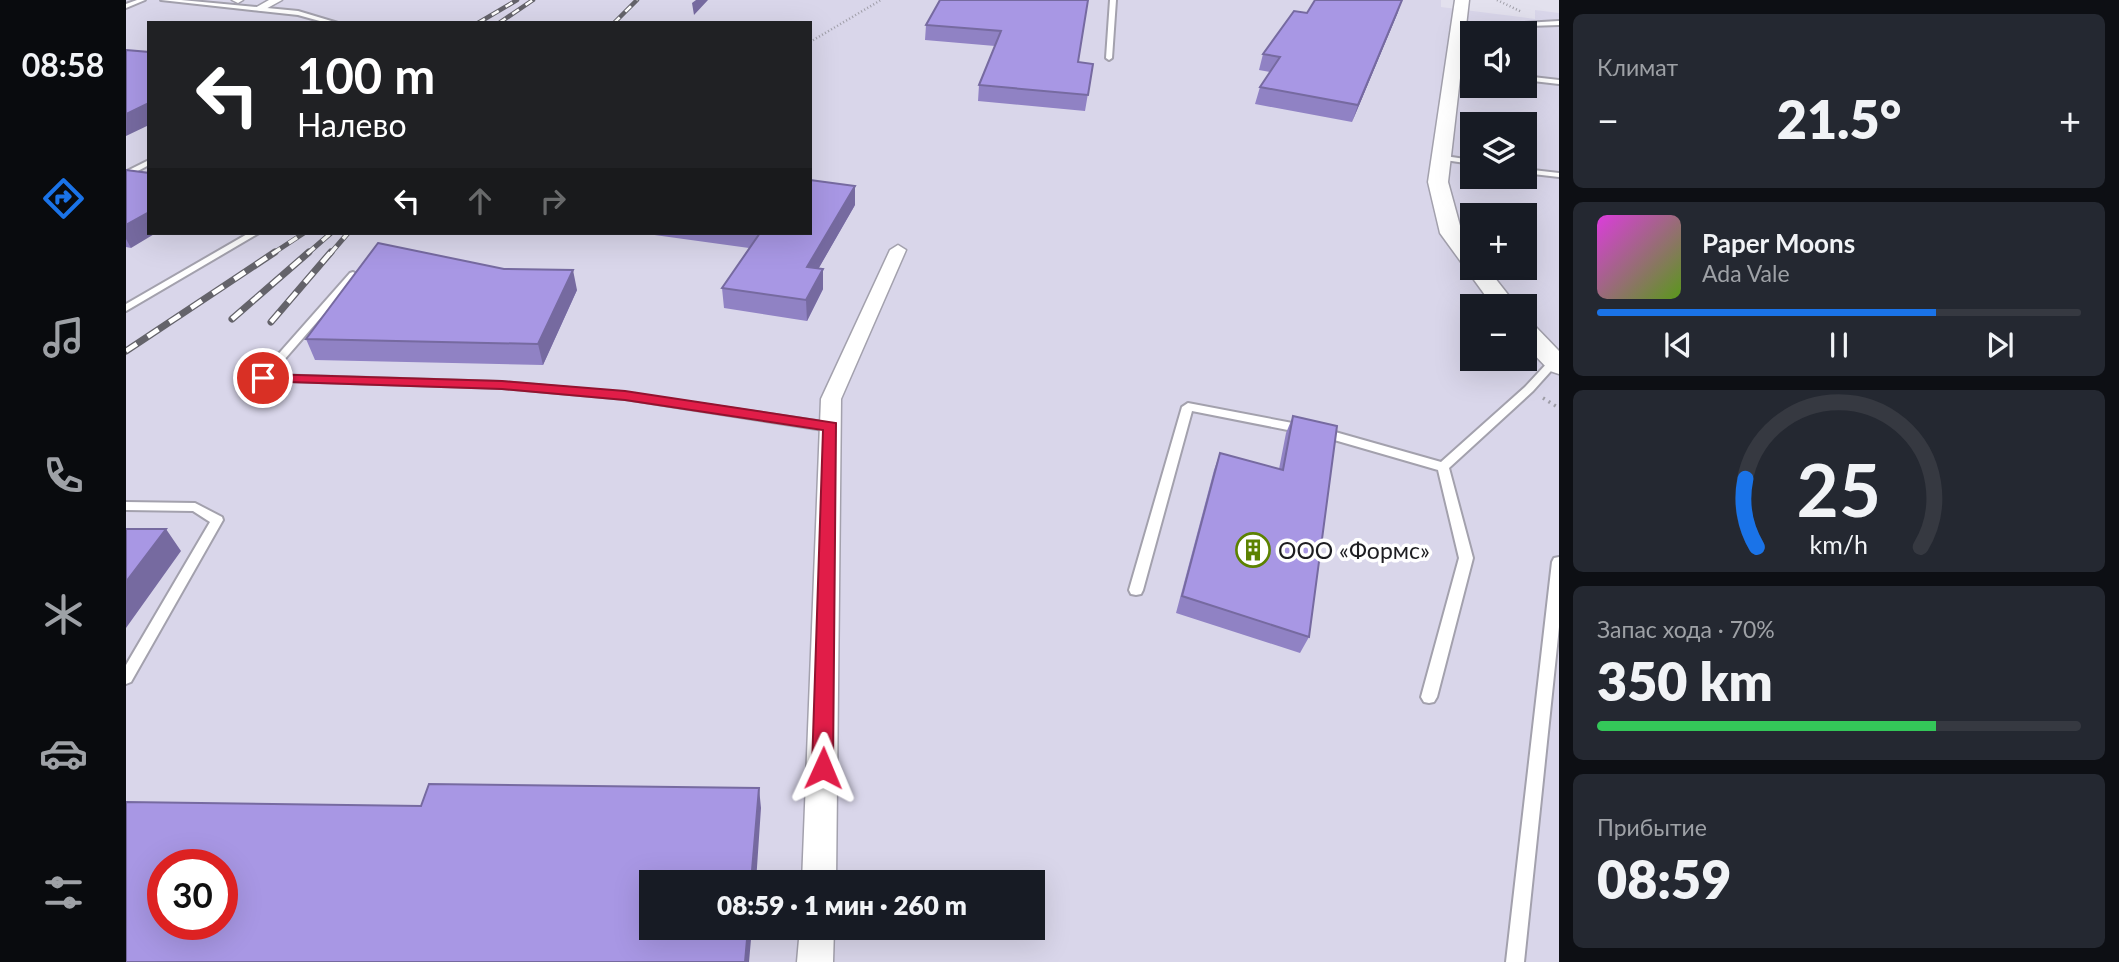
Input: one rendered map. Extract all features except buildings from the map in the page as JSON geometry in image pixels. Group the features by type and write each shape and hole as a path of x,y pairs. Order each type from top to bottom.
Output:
{"street":[{"path":"258,8 277,0"},
{"path":"1462,0 1463,21"},
{"path":"1460,81 1441,157 1438,182 1451,233 1460,246"},
{"path":"819,870 831,399 898,250"},
{"path":"1484,280 1496,294"},
{"path":"1537,343 1557,364"},
{"path":"815,962 816,940"}],"lane":[{"path":"126,6 142,0"},
{"path":"164,0 298,13 328,21"},
{"path":"1109,58 1112,0"},
{"path":"1537,24 1559,23"},
{"path":"1537,79 1559,82"},
{"path":"1441,157 1460,160"},
{"path":"131,171 147,163"},
{"path":"1537,172 1559,175"},
{"path":"126,308 252,235"},
{"path":"353,275 263,378 502,385 625,396 830,427"},
{"path":"1443,467 1557,364"},
{"path":"1136,590 1188,407 1318,432 1443,467"},
{"path":"1429,697 1466,558 1443,467"},
{"path":"126,506 195,507 217,520 126,678"},
{"path":"1515,962 1559,562"}],"path":[{"path":"812,41 881,0"}],"shaded area":[{"path":"126,0 1441,0 1441,7 1535,19 1535,10 1559,13 1559,962 126,962"}],"railway":[{"path":"481,21 517,0"},
{"path":"502,21 533,0"},
{"path":"616,21 637,0"},
{"path":"272,254 301,235"},
{"path":"307,254 329,235"},
{"path":"330,254 346,235"},
{"path":"126,351 275,252"},
{"path":"232,319 309,252"},
{"path":"271,322 331,252"}],"place":[{"name":"ООО «Формс»","path":"1253,550"}],"route":[{"path":"263,378 502,385 625,396 830,427 823,768"}]}
